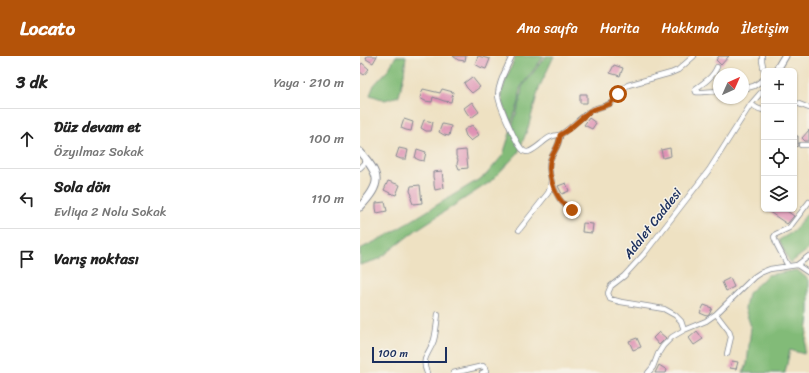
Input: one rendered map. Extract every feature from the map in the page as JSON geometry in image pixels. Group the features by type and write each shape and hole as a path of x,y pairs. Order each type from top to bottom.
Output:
{"street":[{"path":"512,56 502,79 498,94 499,102 512,132 523,150 528,152 532,151 551,136 556,134 560,135 568,130 590,111 610,104 623,88 628,85 678,70 694,56"},
{"path":"762,56 763,68"},
{"path":"778,68 785,56"},
{"path":"713,74 695,89 696,92 699,93 713,91"},
{"path":"749,87 761,81"},
{"name":"Adalet Caddesi","path":"684,330 680,321 675,315 664,309 610,299 608,293 611,286 624,276 644,254 709,170 751,104 761,92"},
{"path":"797,103 809,108"},
{"path":"751,104 761,110"},
{"path":"560,135 560,140 551,158 549,169 556,193 574,214"},
{"path":"801,145 809,145"},
{"path":"360,152 377,177 374,190 360,207"},
{"path":"360,168 367,161"},
{"path":"519,230 548,193 551,179"},
{"path":"788,266 774,237 776,234 789,228 809,202"},
{"path":"648,373 653,367 663,346 672,337 684,330 706,322 754,277 770,268 797,265 809,256"},
{"path":"797,265 809,273"},
{"path":"427,373 424,368 424,360 434,340 438,314"},
{"path":"716,314 729,331 731,337 727,354"},
{"path":"453,373 483,366 486,371 482,373"}],"green space":[{"path":"396,56 406,56 399,96 385,100 370,95 374,85 388,70"},
{"path":"516,56 544,56 520,88 519,102 511,124 501,94"},
{"path":"546,56 554,56 539,88 528,128 518,153 490,182 416,230 379,259 360,265 360,249 388,235 486,175 503,155 520,102 522,87"},
{"path":"809,211 809,249 790,263 779,240 794,231"},
{"path":"797,270 809,280 809,316 804,354 790,350 785,373 743,373 747,364 751,327 745,309 748,293 768,275"}],"building":[{"path":"367,56 377,56 373,63 366,59"},
{"path":"453,56 466,56 465,61 458,60"},
{"path":"478,56 490,59 486,69 475,64"},
{"path":"719,56 729,56 721,65 716,60"},
{"path":"362,63 369,69 364,75 360,72 360,66"},
{"path":"614,65 623,68 620,76 610,73"},
{"path":"472,77 480,87 472,93 464,83"},
{"path":"423,89 440,93 442,89 453,92 451,102 433,97 432,102 425,101 420,98"},
{"path":"580,94 587,94 587,103 580,103"},
{"path":"472,102 479,112 471,118 464,108"},
{"path":"589,118 596,123 592,129 584,125"},
{"path":"404,119 413,122 411,131 401,128"},
{"path":"424,120 433,122 431,131 426,131 421,128"},
{"path":"442,124 451,126 449,136 439,132"},
{"path":"472,125 479,135 471,141 466,136 464,130"},
{"path":"809,130 809,141 805,141 802,138"},
{"path":"797,136 798,136 797,146"},
{"path":"399,148 408,150 406,159 396,157"},
{"path":"670,148 671,156 663,158 661,150"},
{"path":"417,149 426,152 424,161 415,158"},
{"path":"466,150 468,168 459,169 456,151"},
{"path":"442,171 444,188 435,190 433,172"},
{"path":"388,181 400,185 396,195 384,190"},
{"path":"566,183 569,191 562,194 558,186"},
{"path":"420,185 422,203 413,204 410,191 411,186"},
{"path":"385,202 387,211 377,213 376,203"},
{"path":"769,212 788,212 794,216 787,224"},
{"path":"583,223 593,224 592,233 582,232"},
{"path":"730,278 734,287 726,291 722,282"},
{"path":"704,305 712,308 707,316 700,313"},
{"path":"697,331 703,339 694,345 689,338"},
{"path":"659,332 666,338 659,345 653,338"},
{"path":"637,338 641,347 633,350 629,341"},
{"path":"732,361 738,362 736,369 730,368"},
{"path":"659,365 667,370 666,373 655,373"}],"route":[{"path":"572,210 556,193 549,169 551,158 560,140 560,135 590,111 610,104 618,94"}]}
